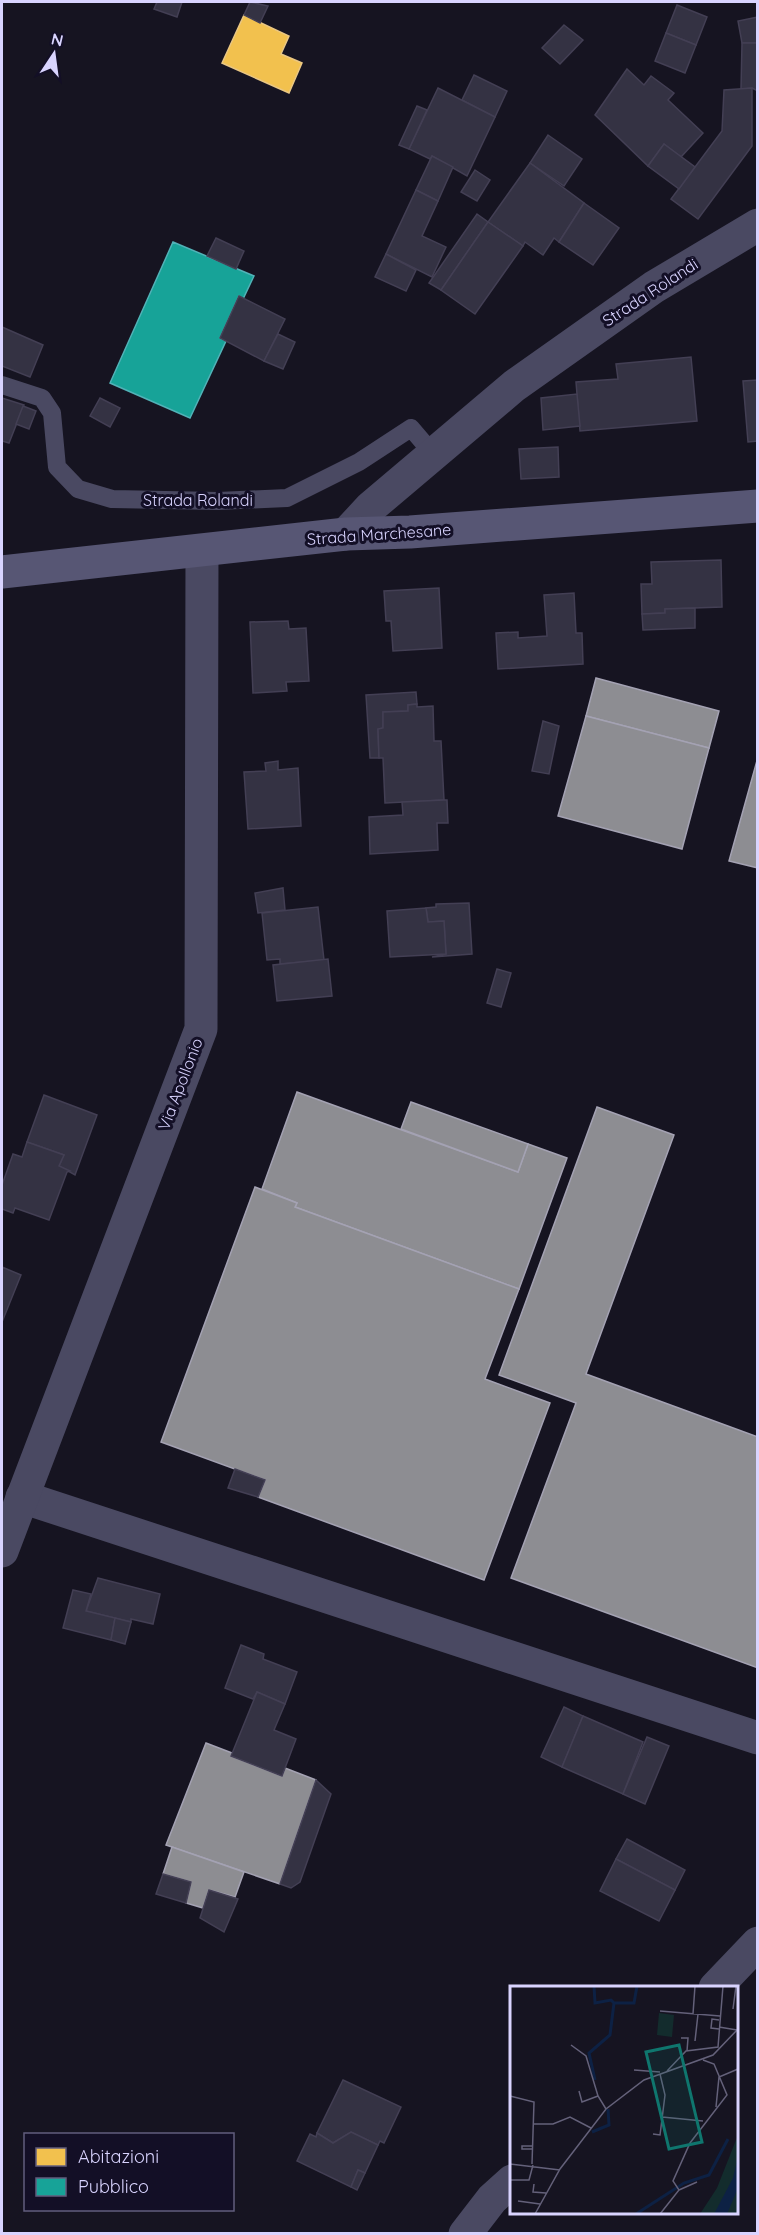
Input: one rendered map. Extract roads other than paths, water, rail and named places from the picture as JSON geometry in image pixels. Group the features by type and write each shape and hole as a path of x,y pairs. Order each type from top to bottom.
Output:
{"main road":[{"name":"Strada Marchesane","path":"2,572 346,534 410,532 758,506"}],"street":[{"name":"Strada Rolandi","path":"346,534 371,507 514,386 654,287 758,225"},
{"name":"Via Apollonio","path":"2,1551 201,1029 202,551"},
{"path":"22,1497 758,1738"},
{"path":"717,1986 758,1943"},
{"path":"465,2234 492,2199 510,2183"}],"lane":[{"name":"Strada Rolandi","path":"2,385 42,398 52,413 57,467 78,489 112,500 218,501 287,498 359,462 411,428 434,455"}]}
